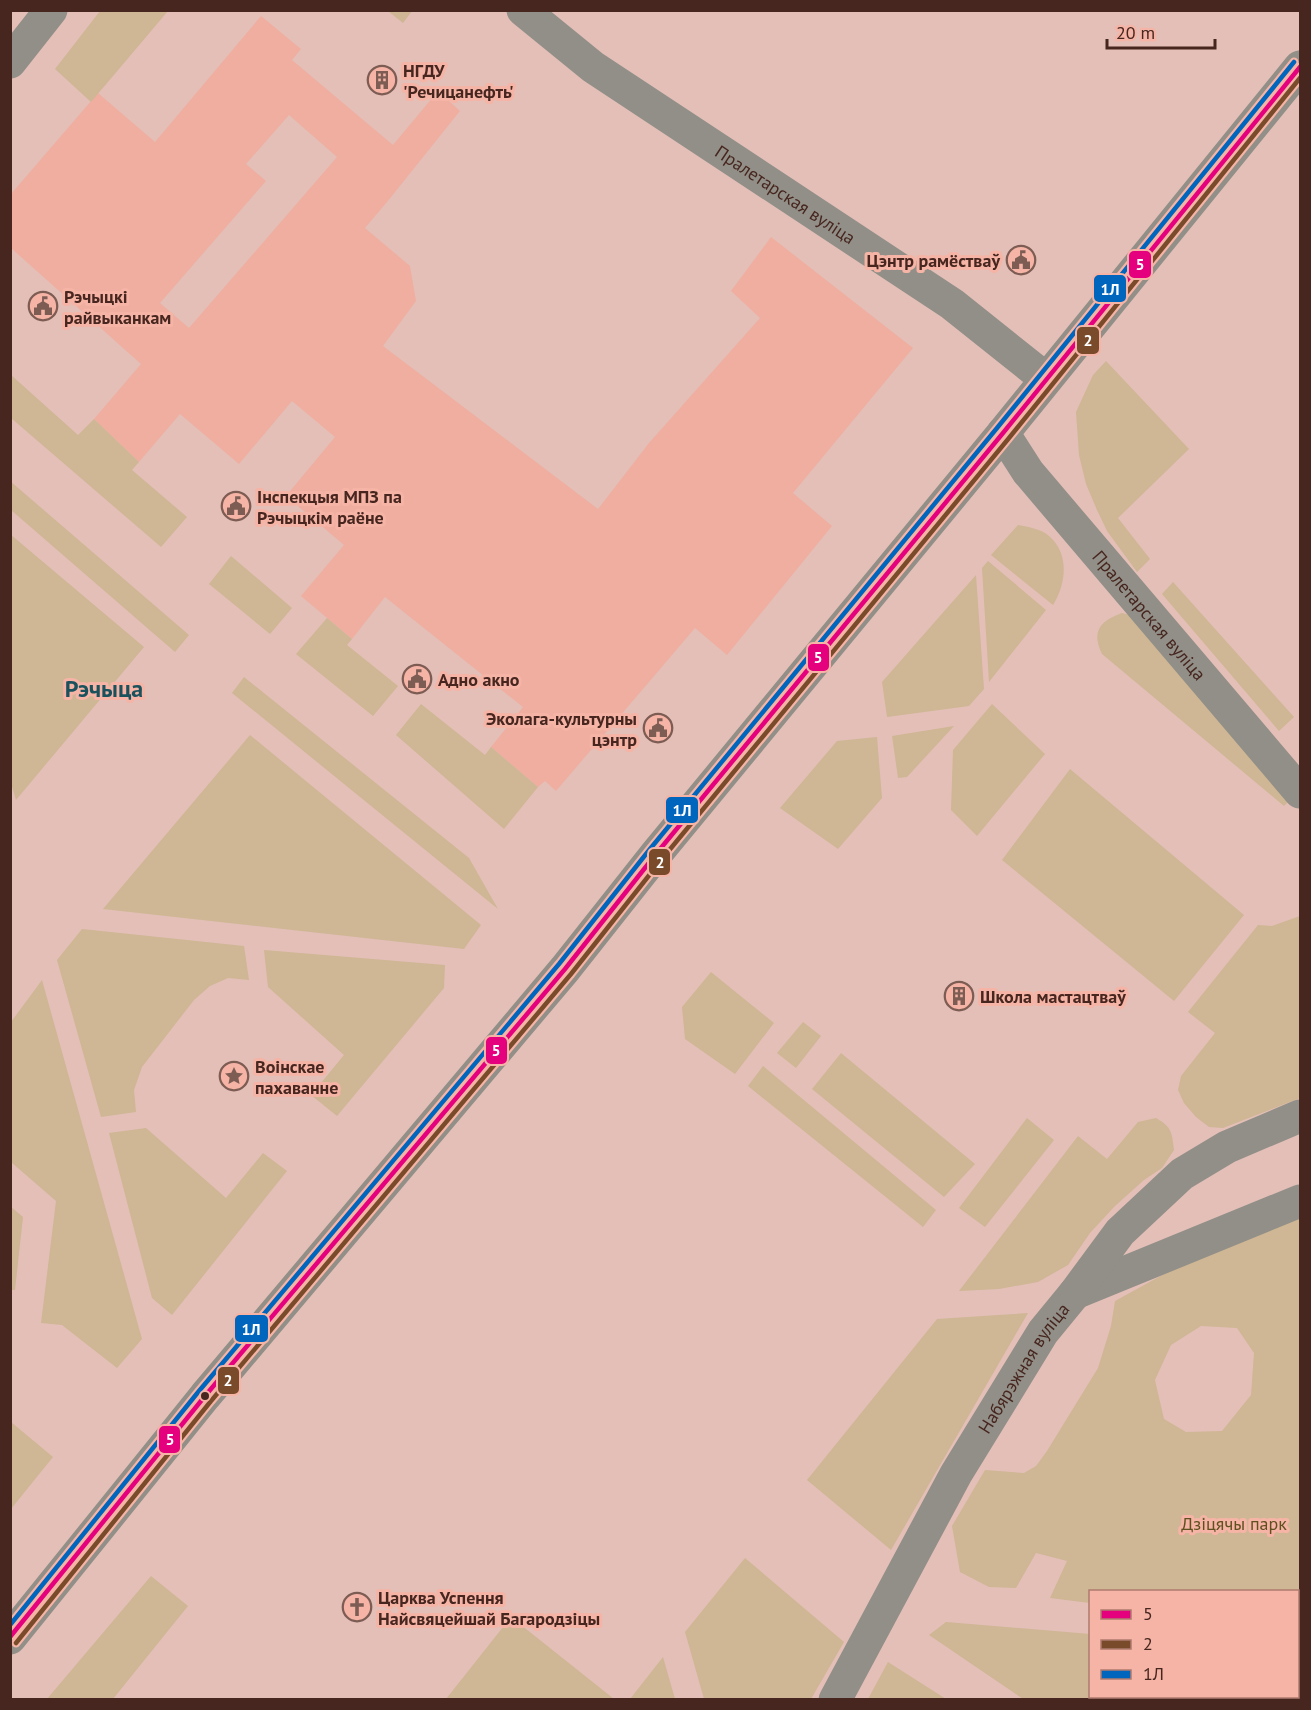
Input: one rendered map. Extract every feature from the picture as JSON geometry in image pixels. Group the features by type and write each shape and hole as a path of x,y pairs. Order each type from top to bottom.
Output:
{"street":[{"path":"10,62 51,10"},
{"name":"Пралетарская вуліца","path":"523,10 593,67 952,304 1046,379"},
{"path":"10,1638 205,1396 565,969 656,854 1003,433 1300,67"},
{"name":"Пралетарская вуліца","path":"1003,433 1028,472 1300,792"},
{"name":"Набярэжная вуліца","path":"835,1700 956,1474 1043,1332 1120,1232 1182,1174 1227,1147 1300,1116"},
{"path":"1075,1293 1300,1202"}],"shaded area":[{"path":"261,16 301,49 292,60 393,145 438,91 460,111 365,228 410,266 416,301 383,346 598,509 649,443 760,318 731,291 771,237 913,348 793,493 832,526 727,655 695,628 556,791 545,781 538,787 491,747 523,707 385,597 352,639 301,596 344,545 286,496 335,437 292,401 239,464 180,414 139,462 94,419 141,364 11,248 11,194 98,93 155,142","holes":["289,115 337,157 189,328 160,303 266,181 246,164"]}],"green space":[{"path":"100,11 168,11 91,102 55,69"},
{"path":"388,11 412,11 403,23"},
{"path":"1106,361 1189,449 1118,518 1150,559 1137,572 1107,531 1086,484 1079,455 1076,412 1093,375"},
{"path":"11,375 78,435 94,419 139,462 132,470 187,517 161,547 11,418"},
{"path":"10,481 189,635 175,652 11,510"},
{"path":"1018,525 1046,534 1056,543 1060,551 1064,569 1063,579 1053,605 991,555"},
{"path":"10,534 144,647 16,800 10,780"},
{"path":"231,556 292,608 270,634 209,584"},
{"path":"988,561 1046,610 989,682 982,568"},
{"path":"976,575 984,689 969,706 887,717 882,682"},
{"path":"1173,582 1294,717 1279,731 1162,594"},
{"path":"1122,613 1134,616 1289,801 1284,806 1102,654 1097,639 1100,628 1103,623"},
{"path":"327,618 352,639 347,645 398,686 373,716 296,654"},
{"path":"244,677 469,858 498,909 232,693"},
{"path":"421,704 485,755 491,747 538,787 504,829 396,735"},
{"path":"992,704 1045,754 977,836 951,810 953,750"},
{"path":"954,726 907,777 898,778 892,736"},
{"path":"250,735 481,925 464,949 103,909"},
{"path":"877,737 882,798 838,849 780,808 837,741"},
{"path":"1070,769 1244,915 1174,1001 1002,860"},
{"path":"1300,916 1300,1098 1223,1128 1209,1127 1184,1103 1178,1090 1181,1076 1215,1033 1188,1012 1258,925 1272,926"},
{"path":"82,929 244,946 249,980 228,978 210,986 194,1000 142,1067 134,1090 136,1112 101,1117 57,960"},
{"path":"264,950 445,965 444,988 337,1116 311,1095 344,1055 268,987"},
{"path":"711,972 774,1023 735,1074 685,1039 682,1007"},
{"path":"42,980 142,1339 117,1368 62,1325 41,1323 56,1201 11,1162 11,1022"},
{"path":"803,1022 821,1036 796,1068 777,1053"},
{"path":"841,1053 975,1164 944,1197 812,1089"},
{"path":"763,1066 936,1210 923,1227 748,1086"},
{"path":"1027,1118 1054,1140 985,1227 959,1208"},
{"path":"1156,1118 1170,1131 1174,1150 1162,1168 1144,1180 1115,1206 1090,1233 1068,1265 1038,1282 999,1289 959,1291 1078,1136 1107,1159 1138,1122"},
{"path":"146,1128 226,1198 263,1153 287,1171 172,1315 152,1298 109,1133"},
{"path":"10,1206 23,1217 15,1290 10,1290"},
{"name":"Дзіцячы парк","path":"1300,1210 1300,1699 1023,1699 929,1635 946,1622 1089,1634 1089,1698 1299,1698 1299,1590 1089,1590 1089,1603 1050,1598 1067,1561 1036,1553 1016,1588 989,1587 960,1572 952,1526 985,1470 1024,1473 1036,1466 1047,1451 1098,1368 1111,1326 1115,1301 1166,1273","holes":["1201,1326 1237,1328 1254,1353 1251,1395 1222,1431 1186,1432 1164,1419 1155,1380 1171,1345"]},
{"path":"1028,1313 891,1550 807,1480 937,1319"},
{"path":"11,1422 53,1457 11,1509"},
{"path":"745,1558 844,1642 811,1699 704,1699 685,1632"},
{"path":"151,1576 188,1606 113,1699 47,1699"},
{"path":"511,1617 614,1699 446,1699"},
{"path":"663,1657 675,1699 630,1699"},
{"path":"888,1662 946,1699 868,1699"}],"transit line":[{"name":"1Л","path":"10,1625 199,1391 559,964 650,849 997,428 1294,62"},
{"name":"5","path":"10,1637 205,1396 565,969 656,854 1003,433 1300,67"},
{"name":"2","path":"16,1643 211,1401 571,974 662,859 1009,438 1300,78"}],"place":[{"name":"НГДУ 'Речицанефть'","path":"382,80"},
{"name":"Цэнтр рамёстваў","path":"1021,260"},
{"name":"Рэчыцкі райвыканкам","path":"43,306"},
{"name":"Інспекцыя МПЗ па Рэчыцкім раёне","path":"236,506"},
{"name":"Адно акно","path":"417,679"},
{"name":"Эколага-культурны цэнтр","path":"658,728"},
{"name":"Школа мастацтваў","path":"959,996"},
{"name":"Воінскае пахаванне","path":"234,1076"},
{"name":"Царква Успення Найсвяцейшай Багародзіцы","path":"357,1607"}],"district":[{"name":"Рэчыца","path":"104,688"}]}
